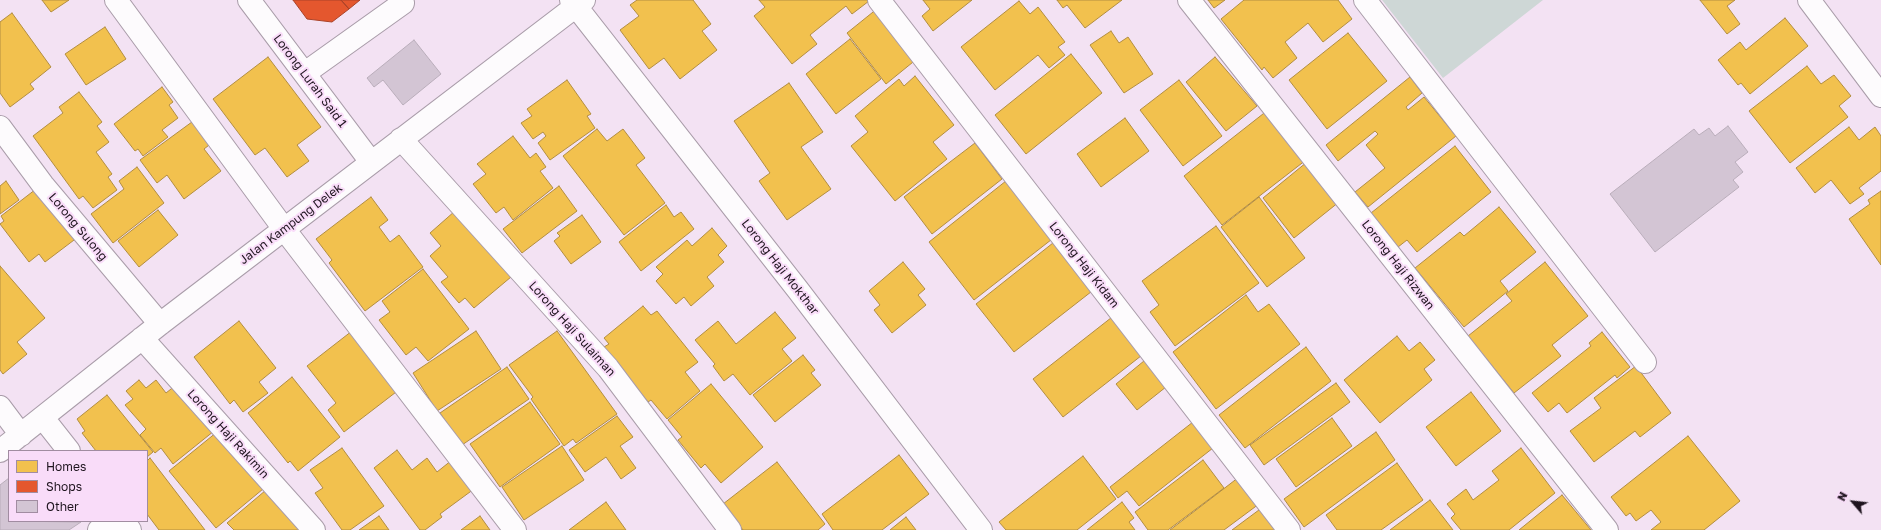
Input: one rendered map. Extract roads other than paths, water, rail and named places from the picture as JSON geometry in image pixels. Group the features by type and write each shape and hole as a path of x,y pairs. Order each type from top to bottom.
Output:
{"street":[{"path":"116,0 284,229 515,530"},
{"name":"Lorong Lurah Said 1","path":"249,0 371,162"},
{"name":"Lorong Haji Kidam","path":"879,0 1289,530"},
{"name":"Lorong Haji Rizwan","path":"1189,0 1606,530"},
{"path":"1365,0 1645,362"},
{"path":"1809,0 1881,96"},
{"name":"Jalan Kampung Delek","path":"0,451 142,338 577,2"},
{"name":"Lorong Haji Mokthar","path":"577,2 981,530"},
{"path":"305,73 403,3"},
{"name":"Lorong Sulong","path":"0,127 43,185 160,324"},
{"name":"Lorong Haji Sulaiman","path":"401,139 608,368 730,530"},
{"name":"Lorong Haji Rakimin","path":"142,338 314,530"},
{"path":"0,407 21,435"},
{"path":"43,418 68,450"},
{"path":"99,530 110,522"},
{"path":"124,522 130,530"}]}
